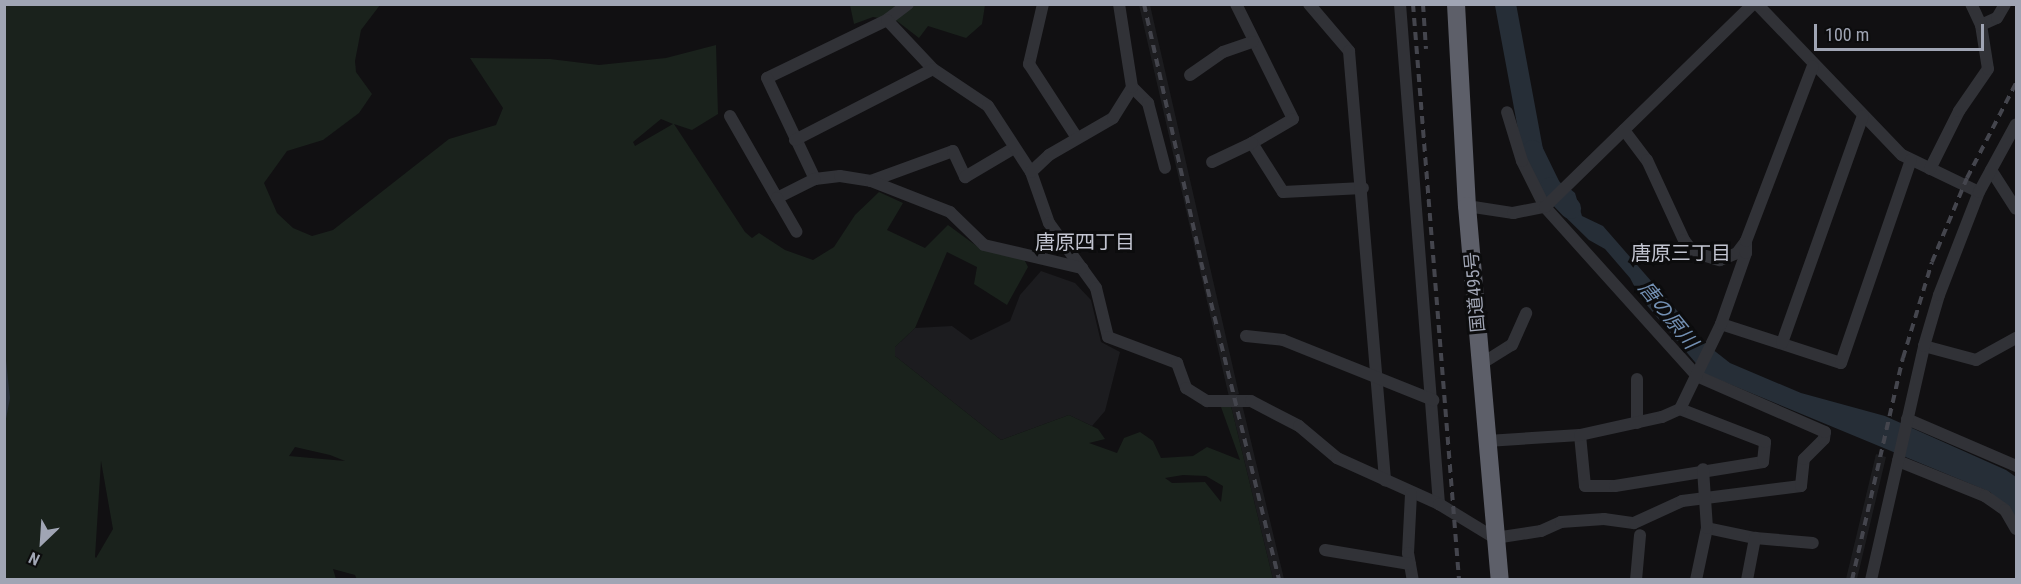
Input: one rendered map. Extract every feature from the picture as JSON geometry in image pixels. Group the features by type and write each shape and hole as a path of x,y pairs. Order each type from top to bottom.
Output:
{"highway":[{"name":"国道495号","path":"1456,4 1467,206 1500,579"}],"street":[{"path":"814,179 767,78 886,20 908,4"},
{"path":"1043,4 1029,63 1077,138"},
{"path":"1119,4 1132,87 1148,103 1165,168"},
{"path":"1212,162 1252,143 1293,119 1252,42 1236,4"},
{"path":"1309,4 1349,51 1363,189 1375,378 1385,480"},
{"path":"1400,4 1433,400 1439,504"},
{"path":"1467,206 1513,213 1545,207 1755,4 1813,66 1911,160 1979,192"},
{"path":"1930,169 1959,111 1988,69 1981,25 1971,4"},
{"path":"1981,25 1997,18 2005,4"},
{"path":"886,20 933,69 988,106 1031,172 1049,223 1096,288 1108,337 1178,363 1186,388 1206,401 1251,401 1299,426 1337,458 1412,494 1439,504 1495,538 1541,531 1561,522 1604,519 1634,523 1682,501 1801,486 1804,459 1824,439 1825,432 1699,373 1545,207 1522,161 1507,112"},
{"path":"1190,75 1223,52 1252,42"},
{"path":"1624,130 1647,160 1684,240 1694,252 1720,260 1737,253 1746,241 1813,66"},
{"path":"795,140 933,69"},
{"path":"1031,172 1077,138 1113,118 1132,87"},
{"path":"730,116 797,232"},
{"path":"1782,343 1863,116"},
{"path":"1871,579 1924,346 1979,192 2016,124"},
{"path":"1252,143 1283,192 1363,189"},
{"path":"871,181 952,151 965,177 1014,148"},
{"path":"1721,324 1841,363 1911,160"},
{"path":"1991,170 2016,209"},
{"path":"777,198 814,179 840,176 871,181 950,212 984,244 1082,268"},
{"path":"1680,409 1721,324 1746,253 1746,241"},
{"path":"1481,364 1512,345 1526,313"},
{"path":"1246,336 1283,340 1433,400"},
{"path":"1924,346 1976,360 2016,338"},
{"path":"1637,380 1637,423"},
{"path":"1487,441 1580,435 1637,423 1680,409 1765,442 1763,462 1703,469 1615,486 1585,486 1580,435"},
{"path":"1907,419 2014,460"},
{"path":"1899,456 1985,495 2005,510 2016,529"},
{"path":"1696,579 1707,528 1703,469"},
{"path":"1412,494 1410,564 1413,579"},
{"path":"1707,528 1755,538 1813,543"},
{"path":"1636,579 1640,535"},
{"path":"1747,579 1755,538"},
{"path":"1325,550 1410,564"}],"shaded area":[{"path":"4,5 380,5 361,30 355,61 356,72 372,94 359,113 323,140 287,151 264,183 277,213 293,228 312,236 333,230 449,139 496,125 503,108 470,58 550,59 599,65 666,58 716,45 718,114 692,130 674,124 745,232 752,238 759,233 785,250 813,260 834,247 855,215 879,192 903,203 887,230 925,248 948,225 982,250 1024,259 1028,267 1007,305 974,284 977,267 947,252 915,328 895,347 895,356 1001,440 1069,415 1098,429 1105,439 1089,443 1117,453 1124,438 1140,432 1153,441 1161,458 1193,456 1207,447 1240,460 1221,407 1231,406 1273,579 357,580 355,575 333,569 336,579 5,579","holes":["661,119 673,124 635,146 633,142","295,447 345,461 289,456","101,461 113,529 95,557","1183,475 1206,476 1223,486 1221,502 1205,482 1172,483 1165,478"]},
{"path":"850,5 985,5 982,24 966,38 928,26 919,38 897,21 873,17 854,24"},
{"path":"1139,5 1150,5 1239,394 1229,397"},
{"path":"1041,271 1075,283 1091,300 1101,342 1120,352 1105,411 1092,426 1069,415 1001,440 895,356 895,347 915,328 952,326 971,340 1010,321 1020,295"},
{"path":"1242,404 1284,579 1273,579 1231,406"},
{"path":"1876,454 1886,457 1857,579 1846,579"}],"water":[{"path":"1556,183 1563,183 1575,193 1582,216 1603,226 1707,345 1730,363 1801,393 1885,416 2006,470 2016,477 2016,517 1990,492 1705,374 1640,297 1630,278 1605,249 1589,240 1546,198 1550,187"},
{"path":"5,351 10,398 4,424"}],"waterway":[{"name":"唐の原川","path":"1505,4 1532,150 1550,187 1570,208"}],"railway":[{"path":"1144,4 1201,262 1279,580"},
{"path":"1413,4 1459,580"},
{"path":"1423,4 1426,49"},
{"path":"1852,580 1903,358 1932,262 1967,178 2016,83"}],"district":[{"name":"唐原四丁目","path":"1085,242"},
{"name":"唐原三丁目","path":"1681,253"}]}
